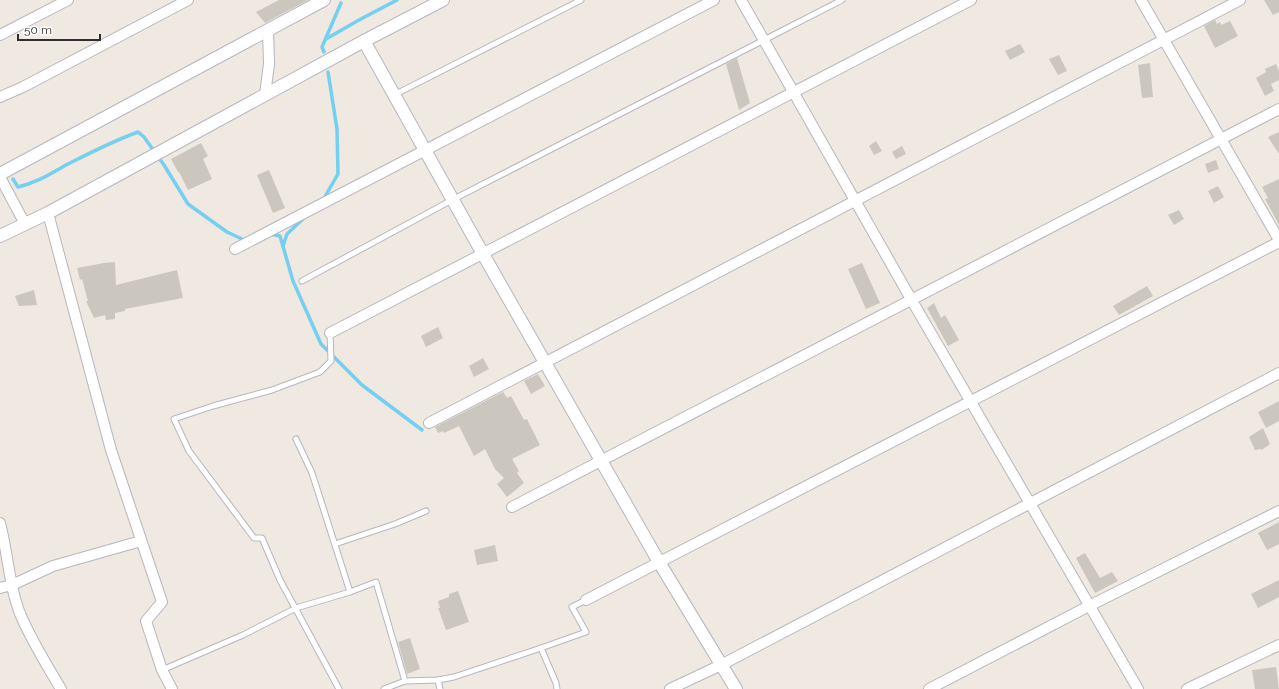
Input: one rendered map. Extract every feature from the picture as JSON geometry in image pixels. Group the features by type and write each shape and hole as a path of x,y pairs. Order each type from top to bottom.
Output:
{"street":[{"path":"0,35 68,0"},
{"path":"0,98 24,87 188,0"},
{"path":"25,224 0,176 324,0"},
{"path":"0,236 48,212 364,41 443,0"},
{"path":"234,249 714,0"},
{"path":"741,0 911,299 1138,689"},
{"path":"330,333 971,0"},
{"path":"586,600 1279,241 1141,0"},
{"path":"429,423 1240,0"},
{"path":"265,95 269,64 268,30"},
{"path":"364,41 482,254 602,460 659,562 736,689"},
{"path":"512,507 1279,109"},
{"path":"48,212 111,450 162,602 146,621 162,670 172,689"},
{"path":"670,689 721,665 1279,373"},
{"path":"929,689 1089,606 1279,511"},
{"path":"0,523 12,585 21,616 45,663 61,689"},
{"path":"0,588 12,585 53,566 141,541"},
{"path":"1187,689 1279,645"}],"lane":[{"path":"394,96 580,0"},
{"path":"302,281 452,200 842,0"},
{"path":"330,333 331,361 320,372 272,390 213,406 174,419 189,451 254,538 262,538 280,580 339,689"},
{"path":"296,439 312,473 350,592"},
{"path":"335,544 395,524 426,511"},
{"path":"162,670 243,635 296,608 350,592 376,582 404,682 404,689"},
{"path":"384,689 404,682 438,680 454,677 586,632 572,607 586,600"},
{"path":"541,648 556,683 557,689"},
{"path":"438,680 440,689"}],"building":[{"path":"279,0 308,0 265,23 256,12"},
{"path":"1264,0 1279,0 1279,12 1273,15"},
{"path":"1215,20 1217,24 1220,22 1221,25 1230,21 1238,36 1215,48 1204,26"},
{"path":"1020,44 1025,52 1010,60 1005,51"},
{"path":"1059,55 1067,71 1058,75 1049,59"},
{"path":"737,58 750,103 739,110 726,64"},
{"path":"1150,63 1153,97 1142,98 1138,65"},
{"path":"1276,64 1279,71 1279,80 1271,84 1274,91 1265,96 1256,78 1266,72 1265,69"},
{"path":"1279,132 1279,154 1268,137"},
{"path":"876,141 882,151 874,155 869,146"},
{"path":"201,143 208,156 203,159 212,179 188,190 171,159"},
{"path":"902,146 906,154 896,159 892,152"},
{"path":"1216,160 1219,169 1208,173 1205,164"},
{"path":"269,170 285,208 273,213 257,175"},
{"path":"1279,179 1279,225 1265,199 1268,198 1262,187"},
{"path":"1218,186 1224,197 1214,203 1208,191"},
{"path":"1179,210 1184,219 1174,225 1168,215"},
{"path":"115,262 116,285 177,270 183,298 125,309 125,311 115,313 115,319 106,320 105,315 94,318 86,301 88,301 82,279 80,280 77,268"},
{"path":"862,263 880,303 866,309 848,269"},
{"path":"1147,286 1153,296 1119,315 1113,306"},
{"path":"34,290 37,305 19,306 15,296"},
{"path":"934,303 941,318 945,315 959,340 948,346 927,308"},
{"path":"438,327 443,338 426,347 421,336"},
{"path":"483,358 489,369 474,377 469,366"},
{"path":"538,374 545,386 531,394 524,381"},
{"path":"503,392 507,398 511,396 524,420 527,419 540,445 512,459 519,471 517,473 524,483 507,497 497,484 504,478 495,469 485,449 474,456 459,426 444,433 443,431 438,433 435,427"},
{"path":"1279,401 1279,421 1266,428 1258,412"},
{"path":"1263,428 1270,444 1262,450 1255,450 1249,437"},
{"path":"1279,522 1279,544 1267,550 1258,533"},
{"path":"495,545 498,561 477,565 474,550"},
{"path":"1085,553 1100,578 1112,572 1118,581 1095,593 1076,558"},
{"path":"1279,580 1279,597 1258,608 1251,594"},
{"path":"458,591 469,622 446,630 438,608 440,608 438,601 449,597 449,594"},
{"path":"410,638 420,669 407,674 398,642"},
{"path":"1276,667 1279,689 1255,689 1252,670"}],"waterway":[{"path":"326,39 397,0"},
{"path":"324,52 322,47 341,3"},
{"path":"323,200 338,174 337,129 328,72"},
{"path":"13,179 18,187 31,183 102,147 138,132 144,137 164,165 188,204 227,232 244,240 246,239"},
{"path":"283,246 287,234 304,218"},
{"path":"270,234 280,236 293,281 321,344 362,385 422,430"}]}
